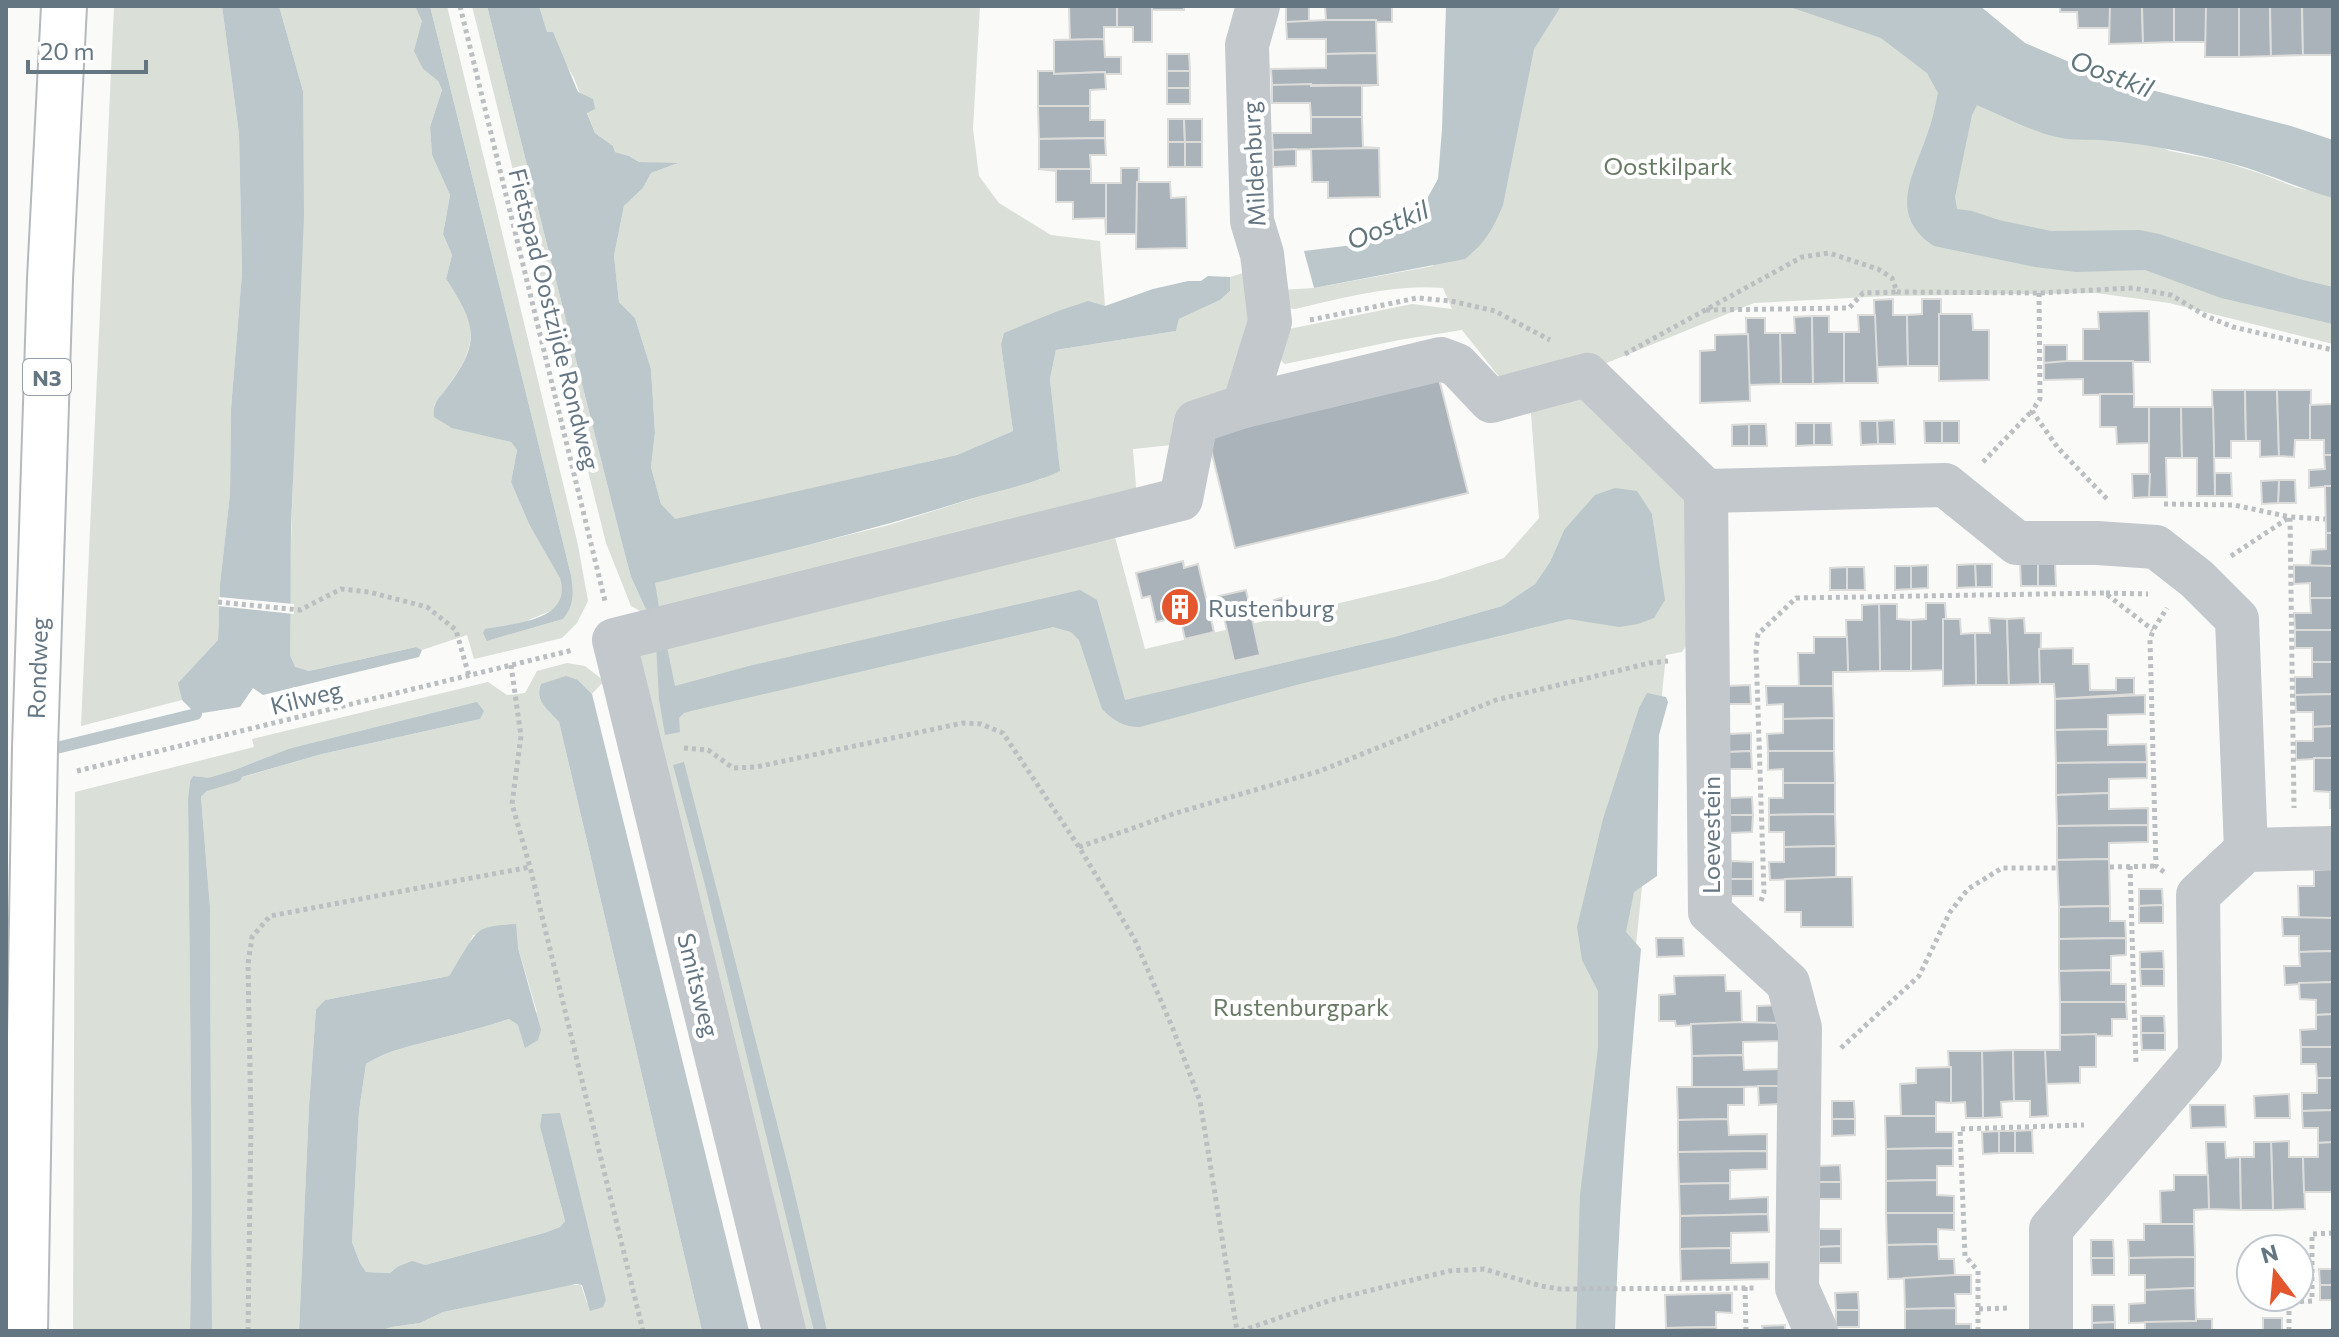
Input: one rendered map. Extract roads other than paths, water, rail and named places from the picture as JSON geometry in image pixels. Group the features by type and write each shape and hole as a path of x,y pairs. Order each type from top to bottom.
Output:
{"highway":[{"name":"Rondweg","path":"25,1331 44,775 50,279 64,6"}],"street":[{"name":"Mildenburg","path":"1244,406 1270,322 1262,254 1252,221 1247,45 1258,6"},
{"path":"1244,406 1441,359 1457,365 1491,401 1587,375 1706,491 1945,485 2017,543 2156,547 2197,579 2237,619 2246,850"},
{"name":"Smitsweg","path":"784,1331 643,755 621,638 1181,499 1196,422 1244,406"},
{"name":"Loevestein","path":"1706,491 1710,912 1788,983 1800,1028 1797,1288 1816,1331"},
{"path":"2051,1331 2051,1229 2200,1056 2198,895 2246,850 2333,848"}],"waterway":[{"path":"44,751 196,714"},
{"path":"196,788 236,776"}],"place":[{"name":"Rustenburg","path":"1180,607"}],"water label":[{"name":"Oostkil","path":"2112,73"},
{"name":"Oostkil","path":"1387,224"}],"park label":[{"name":"Oostkilpark","path":"1668,165"},
{"name":"Rustenburgpark","path":"1301,1006"}]}
